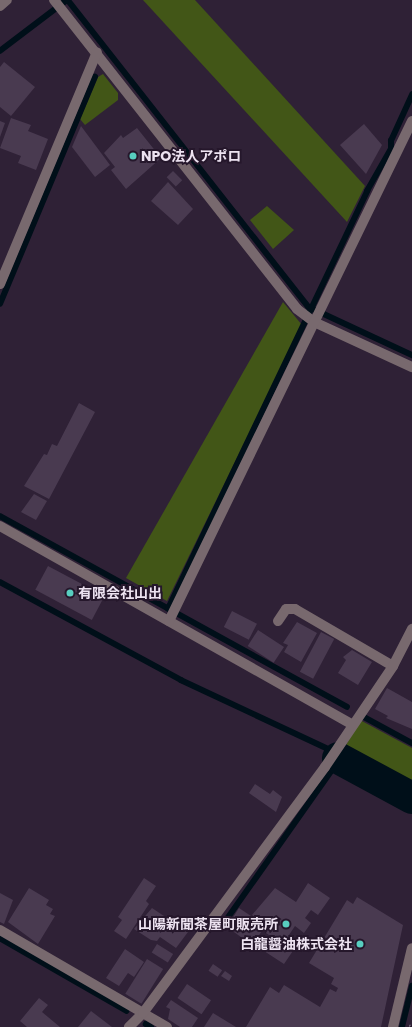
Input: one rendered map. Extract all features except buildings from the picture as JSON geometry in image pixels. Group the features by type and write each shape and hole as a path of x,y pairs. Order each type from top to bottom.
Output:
{"street":[{"path":"0,6 7,0"},
{"path":"54,1 97,52 243,243 314,318 412,367"},
{"path":"0,284 97,52"},
{"path":"170,620 314,318 412,121"},
{"path":"0,526 170,620 351,724"},
{"path":"278,621 286,609 295,609 393,666"},
{"path":"129,1027 143,1013 325,766 351,724 393,666 412,629"},
{"path":"0,930 167,1027"},
{"path":"393,1027 412,948"}],"green space":[{"path":"143,0 195,0 365,186 347,222"},
{"path":"103,74 118,93 118,100 85,125 80,119 98,77"},
{"path":"267,206 294,230 273,249 250,220"},
{"path":"283,302 302,325 167,601 126,578"},
{"path":"360,720 412,748 412,790 342,752"}],"waterway":[{"path":"0,51 67,0"},
{"path":"68,0 309,307 412,355"},
{"path":"0,304 95,77"},
{"path":"168,609 367,191 391,149 391,141 412,95"},
{"path":"0,516 347,707"},
{"path":"0,582 181,680 326,748"},
{"path":"364,717 412,743"},
{"path":"338,758 412,798"},
{"path":"222,926 340,759"},
{"path":"0,938 127,1011"},
{"path":"402,1027 412,986"},
{"path":"146,1024 151,1027"}],"place":[{"name":"NPO法人アポロ","path":"133,156"},
{"name":"有限会社山出","path":"70,593"},
{"name":"山陽新聞茶屋町販売所","path":"286,924"},
{"name":"白龍醤油株式会社","path":"360,944"}]}
